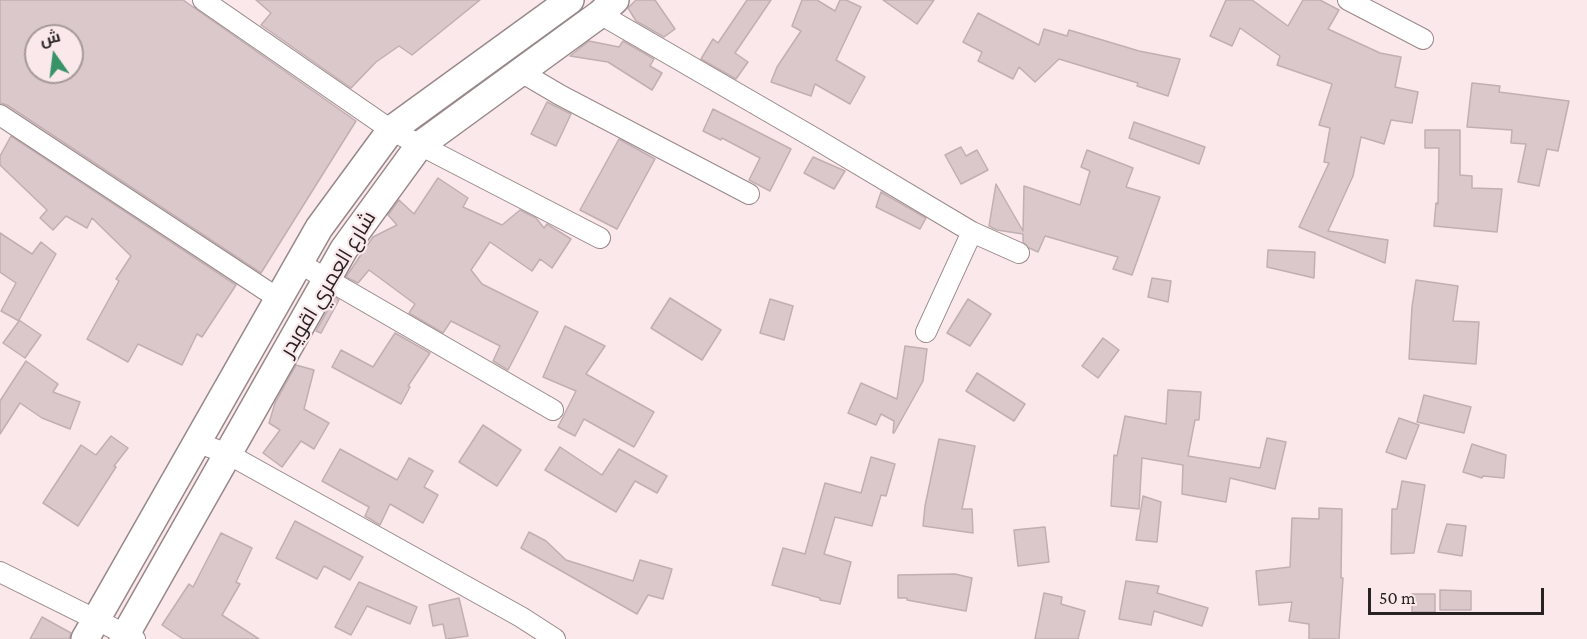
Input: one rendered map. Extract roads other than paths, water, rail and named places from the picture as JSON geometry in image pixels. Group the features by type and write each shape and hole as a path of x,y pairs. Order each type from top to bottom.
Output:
{"street":[{"path":"203,0 391,130 600,238"},
{"name":"شارع العمري اقويدر","path":"91,630 319,228 391,130 570,0"},
{"path":"1348,0 1423,39"},
{"path":"607,7 806,133 972,232 1019,253"},
{"name":"شارع العمري اقويدر","path":"128,638 228,454 344,249 419,146 607,7"},
{"path":"521,72 560,95 749,194"},
{"path":"0,115 279,299"},
{"path":"926,332 972,232"},
{"path":"299,263 553,410"},
{"path":"196,442 228,454 521,617 555,639"},
{"path":"0,572 91,630 128,638"}]}
